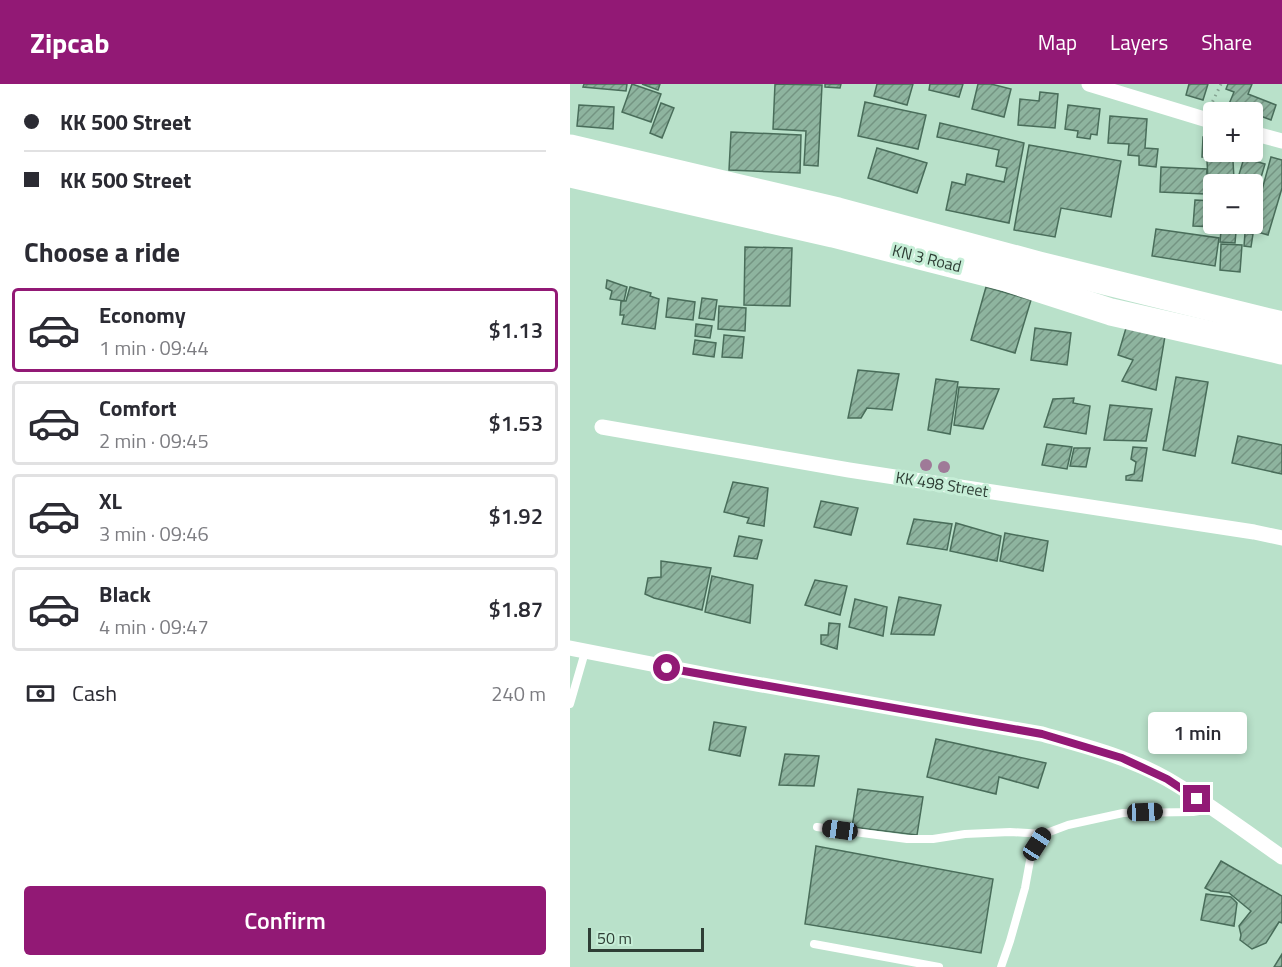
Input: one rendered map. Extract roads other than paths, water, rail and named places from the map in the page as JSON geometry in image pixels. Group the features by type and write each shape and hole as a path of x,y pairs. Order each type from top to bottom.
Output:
{"highway":[{"name":"KN 3 Road","path":"570,148 838,211 1039,265 1282,325"},
{"name":"KN 3 Road","path":"570,174 834,234 1006,278 1111,312 1282,351"}],"street":[{"path":"1089,84 1203,118"},
{"path":"1263,136 1282,141"},
{"name":"KK 498 Street","path":"602,427 849,470 1282,538"},
{"path":"577,650 1042,734 1122,758 1167,779 1282,857"}],"lane":[{"path":"570,704 577,650"},
{"path":"817,827 907,839 1010,832 1044,834 1068,825 1123,813 1193,812 1212,809"},
{"path":"1000,967 1025,888 1030,855 1044,834"},
{"path":"814,944 939,967"}]}
